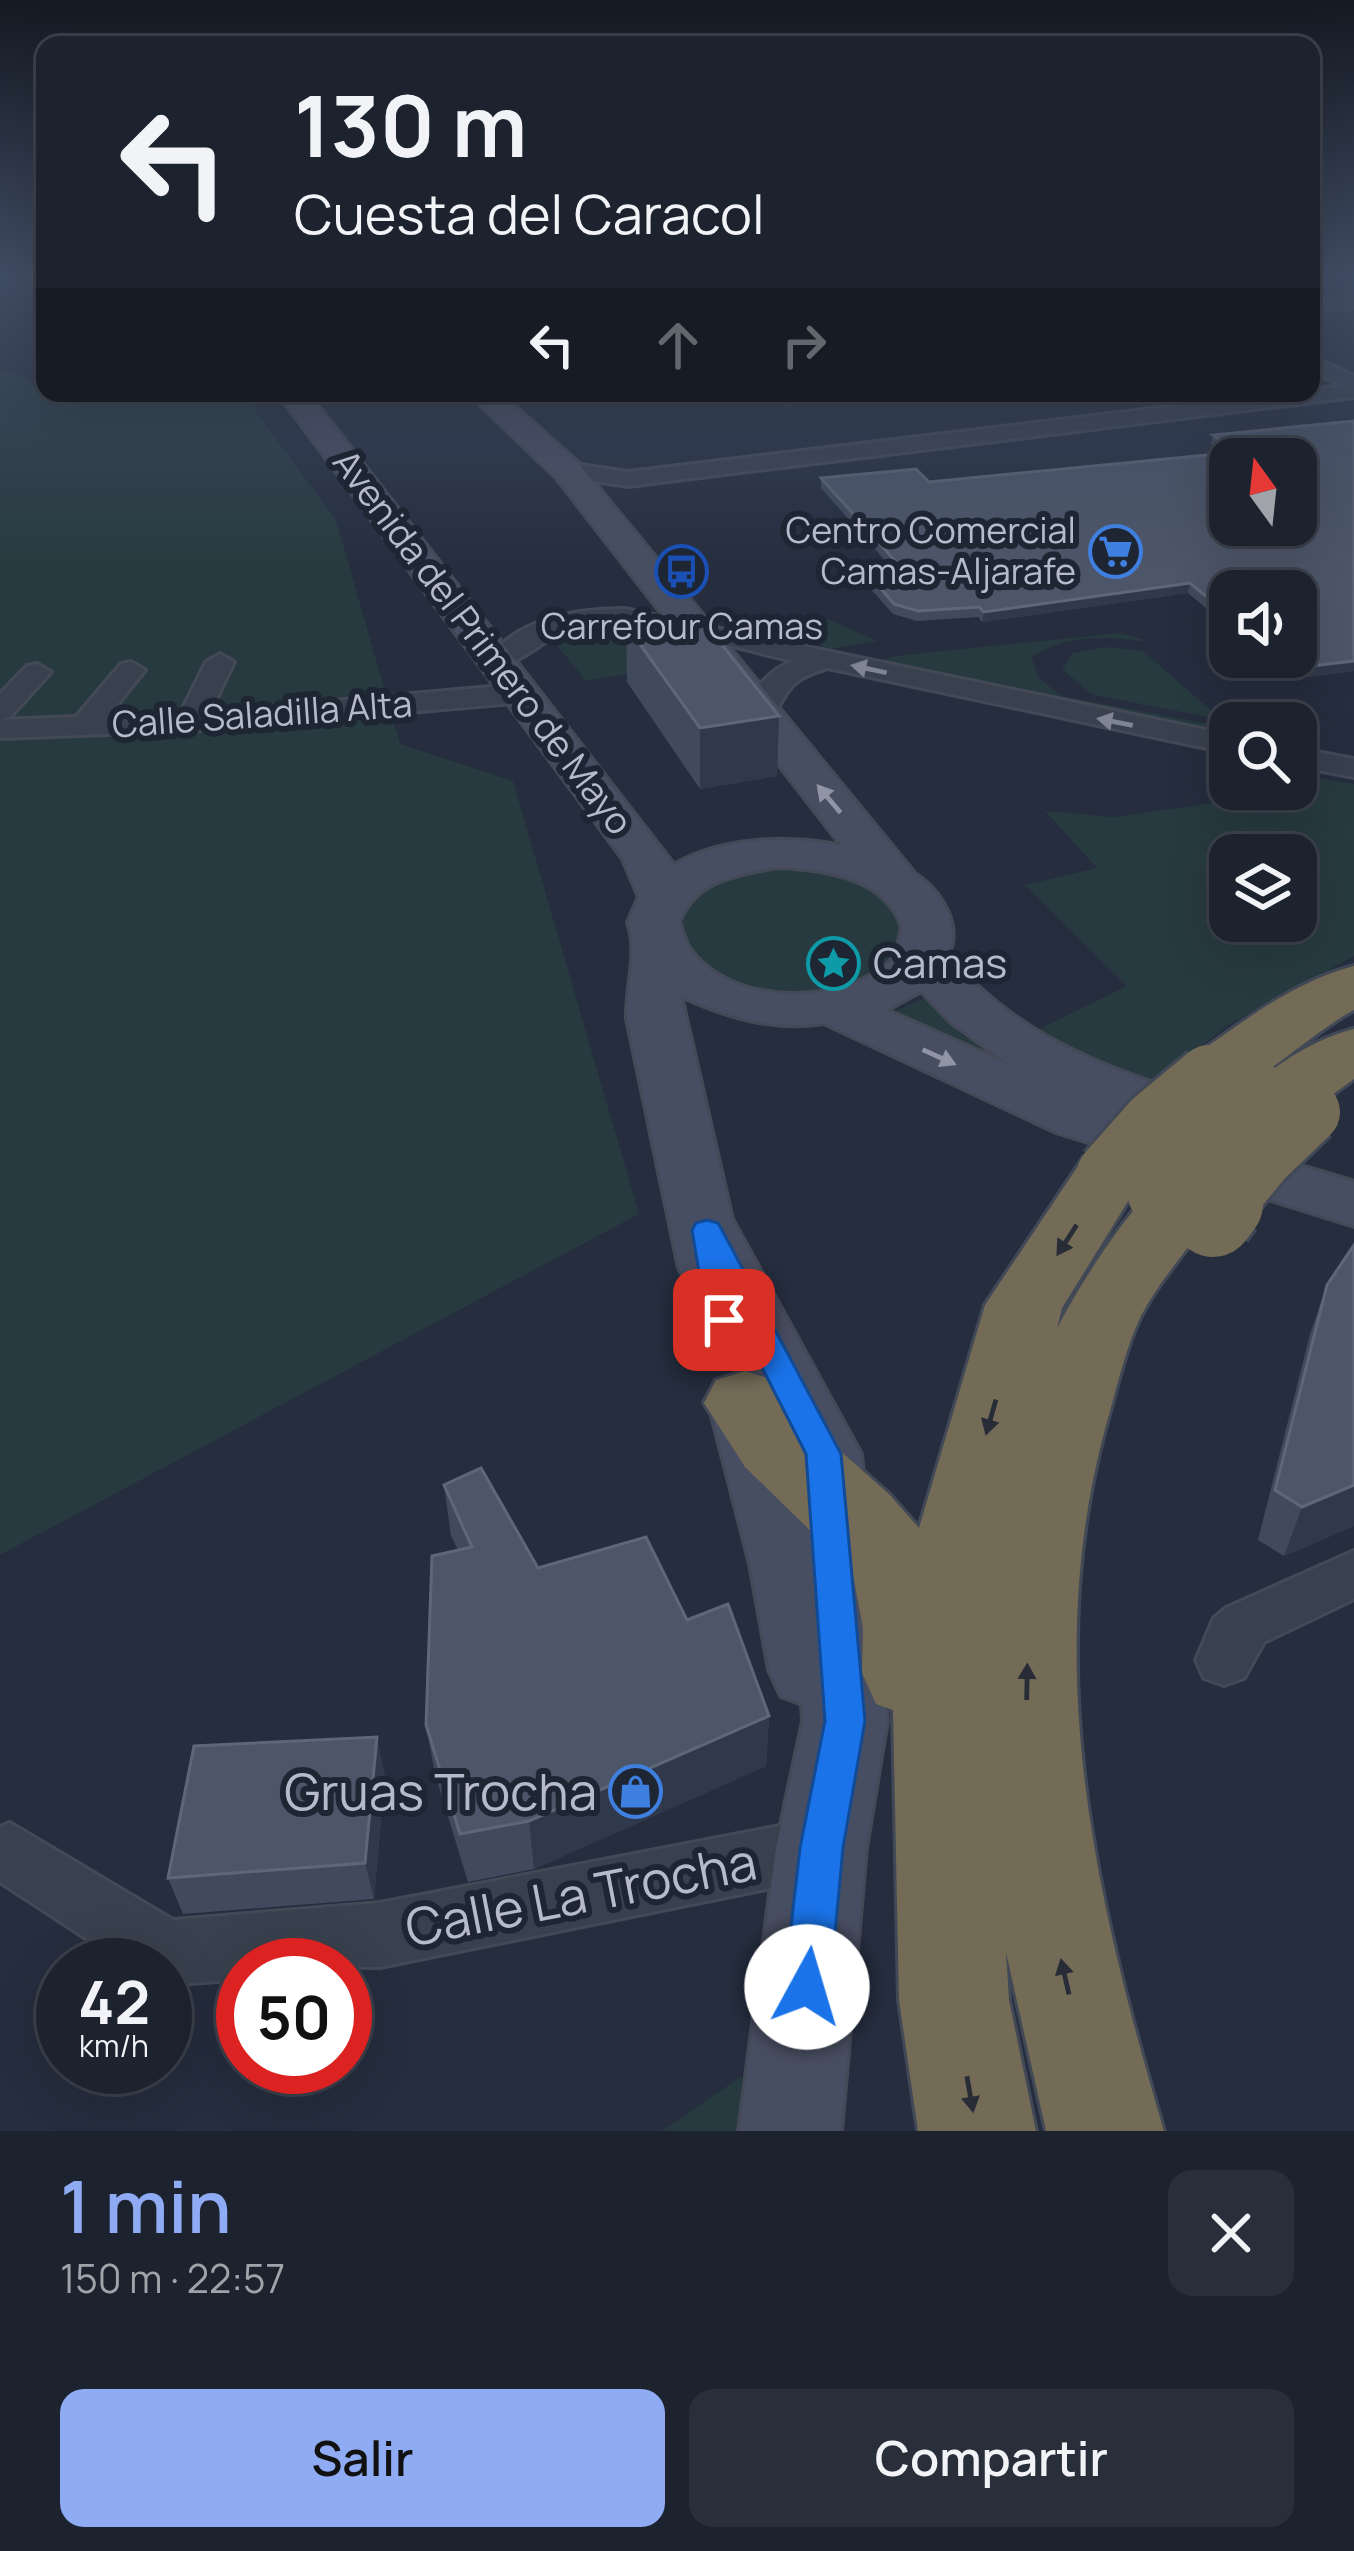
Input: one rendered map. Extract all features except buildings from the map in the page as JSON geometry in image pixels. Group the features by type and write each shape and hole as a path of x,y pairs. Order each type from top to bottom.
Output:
{"highway":[{"path":"954,2000 941,1768 941,1677 949,1579 1024,1305 1166,1197 1261,1156 1297,1015 1354,985"},
{"path":"1281,1092 1321,1042 1354,1024"},
{"path":"1049,1463 1166,1197 1155,1122 1281,1092 1354,1049"},
{"path":"1105,2131 1048,1909 1031,1798 1026,1725 1029,1582 1049,1463 1103,1313 1166,1197"},
{"path":"745,1403 780,1449 875,1534 901,1578 911,1648 908,1707 925,1896 954,2000 977,2131"}],"main road":[{"name":"Avenida del Primero de Mayo","path":"300,402 646,857 664,897"},
{"path":"493,402 589,496 692,632 927,920 928,947 923,960 880,994 730,1025 700,1045 688,1065 677,1113"},
{"path":"821,1848 806,1635 714,1282 707,1230 655,1019 653,984 660,952 653,921 664,897 706,868 776,854 843,860 898,884"},
{"path":"660,952 686,979 726,999 819,1008 1077,1118 1354,1204"},
{"path":"923,960 991,1033 1099,1085 1354,1162"},
{"path":"707,1230 824,1454 845,1721 821,1848 790,2131"}],"street":[{"path":"1320,391 1354,387"},
{"path":"567,470 628,479 1236,402"},
{"path":"589,496 628,479"},
{"path":"649,575 709,611 817,658"},
{"path":"511,677 530,632 574,619 625,617 1209,740"},
{"path":"760,714 764,697 780,679 817,658"},
{"path":"190,722 220,662"},
{"path":"83,728 131,670"},
{"path":"0,711 37,672"},
{"name":"Calle Saladilla Alta","path":"0,729 190,722 511,677"},
{"path":"1317,761 1354,768"},
{"path":"1224,1660 1234,1635 1245,1625 1354,1574"},
{"name":"Calle La Trocha","path":"10,1853 166,1953 380,1935 821,1848"}],"green space":[{"path":"0,374 13,374 36,382 36,402 249,402 336,520 400,744 513,781 639,1214 0,1555"},
{"path":"828,619 877,641 830,649 774,629"},
{"path":"587,628 626,629 685,664 586,681 550,637"},
{"path":"1119,633 1151,642 1104,638 1060,643 1032,657 1038,677 1062,696 1209,724 1209,732 877,662 895,656"},
{"path":"1105,647 1143,651 1209,709 1209,717 1091,694 1062,669 1073,653"},
{"path":"1317,778 1354,784 1354,956 1227,1026 1157,1081 1031,1033 1127,986 1025,885 1097,868 1045,811 1114,817 1209,804 1209,810 1317,810"},
{"path":"745,867 828,867 894,898 908,942 884,971 840,991 783,993 728,981 688,954 677,928 689,896"},
{"path":"925,998 963,1036 1107,1102 1354,1178 1354,1186 1102,1110 889,1014"},
{"path":"742,2076 740,2131 662,2131"}],"place":[{"name":"Centro Comercial Camas-Aljarafe","path":"1115,551"},
{"name":"Carrefour Camas","path":"682,571"},
{"name":"Camas","path":"834,963"},
{"name":"Gruas Trocha","path":"636,1792"}],"route":[{"path":"724,1320 707,1230 757,1334 824,1454 845,1721 821,1848 807,1987"}]}
